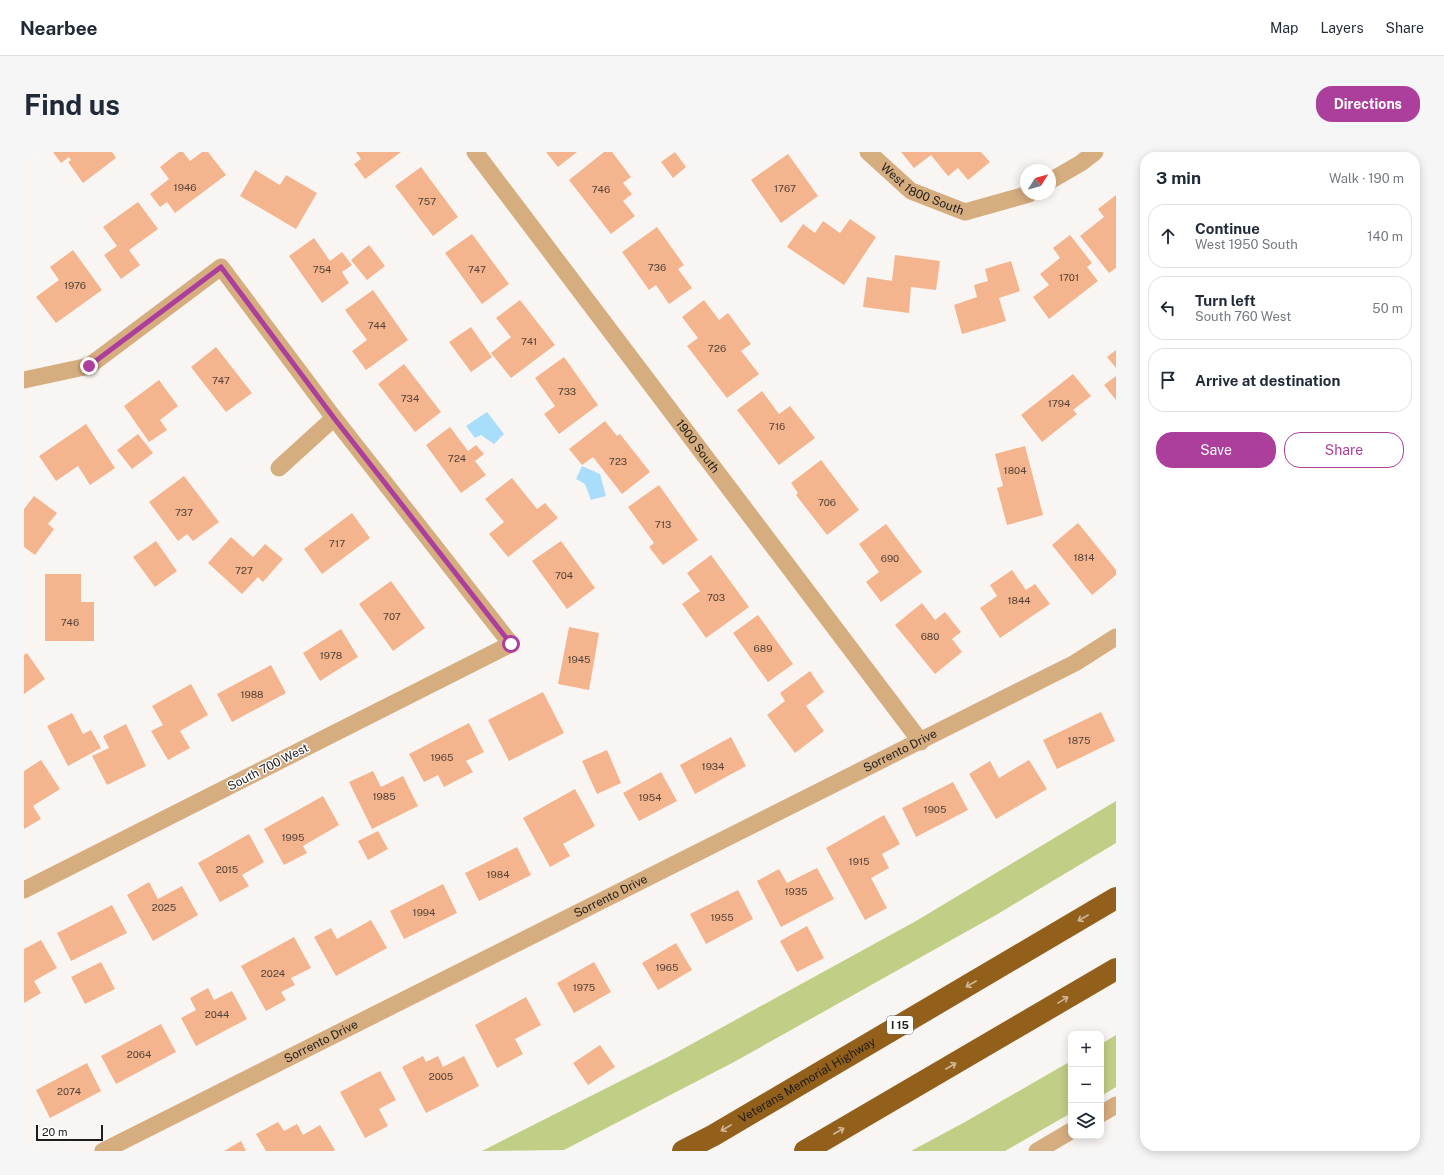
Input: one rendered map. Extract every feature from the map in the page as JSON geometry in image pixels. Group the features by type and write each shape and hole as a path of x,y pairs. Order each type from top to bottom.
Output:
{"highway":[{"name":"Veterans Memorial Highway","path":"684,1151 728,1127 1116,898"},
{"path":"805,1151 1116,969"}],"street":[{"name":"1900 South","path":"475,152 921,742"},
{"name":"West 1800 South","path":"868,152 912,191 965,212 1020,197"},
{"path":"1056,178 1096,152"},
{"path":"24,380 89,366 221,267 334,418 279,468"},
{"name":"South 700 West","path":"24,890 511,644 334,418"},
{"name":"Sorrento Drive","path":"103,1151 921,742 1075,663 1116,637"},
{"path":"1104,1112 1116,1106"},
{"path":"1037,1151 1068,1133"}],"green space":[{"path":"1116,801 1116,843 996,915 734,1062 564,1150 482,1151 668,1057 916,921"},
{"path":"1116,1035 1116,1087 1104,1094 1104,1067 1104,1042"},
{"path":"1068,1063 1068,1115 1005,1151 911,1151"}],"water":[{"path":"487,412 504,434 494,444 481,435 475,438 466,426"},
{"path":"582,466 600,474 606,496 591,500 585,484 576,479"}],"building":[{"path":"53,152 112,152 116,158 83,183 68,162 71,160 69,157 61,163"},
{"path":"179,152 183,152 190,161 202,152 208,152 226,175 175,213 167,202 160,207 150,194 169,179 160,167"},
{"path":"356,152 401,152 365,179 354,164 361,159"},
{"path":"546,152 577,152 558,167"},
{"path":"604,152 612,152 631,177 623,183 632,194 623,201 635,216 611,234 569,180"},
{"path":"675,152 686,167 673,178 661,162"},
{"path":"901,152 981,152 990,162 968,180 958,168 948,176 931,155 914,168"},
{"path":"788,154 818,196 781,223 751,180"},
{"path":"421,167 458,217 433,236 395,186"},
{"path":"255,170 280,185 286,175 317,193 296,229 240,196"},
{"path":"1116,195 1116,268 1109,273 1080,236 1104,217 1098,209"},
{"path":"138,202 158,229 129,250 140,265 121,279 104,255 117,246 103,227"},
{"path":"850,219 876,237 844,285 787,247 803,224 815,233 823,221 840,233"},
{"path":"657,227 684,265 678,269 692,288 669,304 656,285 649,290 622,252"},
{"path":"472,234 509,284 482,304 445,253"},
{"path":"1070,235 1092,263 1087,267 1098,281 1049,319 1033,297 1049,285 1040,274 1060,258 1053,248"},
{"path":"314,238 330,261 342,252 352,265 342,272 349,283 322,303 289,256"},
{"path":"369,245 385,266 367,280 351,260"},
{"path":"73,250 102,290 56,323 36,297 59,280 50,267"},
{"path":"895,255 940,261 936,290 911,287 909,313 863,307 867,277 892,281"},
{"path":"1011,261 1020,291 999,298 1006,321 962,334 954,305 977,297 974,285 988,281 985,269"},
{"path":"373,290 408,340 366,370 352,351 367,340 345,310"},
{"path":"520,300 555,345 511,378 491,353 511,337 496,318"},
{"path":"704,300 719,320 728,313 751,344 741,351 759,374 727,398 687,346 698,338 682,317"},
{"path":"471,327 492,357 471,372 449,342"},
{"path":"216,347 252,393 226,412 191,367"},
{"path":"1116,350 1116,368 1107,357"},
{"path":"564,357 598,405 559,434 544,414 555,406 535,378"},
{"path":"404,364 441,412 415,432 378,384"},
{"path":"1073,374 1091,396 1073,410 1077,414 1042,442 1021,415"},
{"path":"1116,376 1116,400 1104,385"},
{"path":"159,380 178,406 160,420 167,430 149,442 124,406"},
{"path":"762,391 779,414 790,406 815,438 779,465 737,410"},
{"path":"605,421 617,436 620,434 650,472 622,494 593,457 582,465 569,449"},
{"path":"86,424 115,468 90,485 78,466 56,481 39,456"},
{"path":"450,427 468,451 476,445 484,454 475,461 486,475 461,493 426,445"},
{"path":"138,434 153,453 132,469 117,450"},
{"path":"1025,446 1043,515 1007,525 997,488 1003,486 995,454"},
{"path":"821,460 859,510 827,535 796,495 798,493 791,483"},
{"path":"184,476 219,522 193,541 187,534 178,541 149,502"},
{"path":"512,478 537,509 545,503 558,518 508,557 489,534 504,522 485,499"},
{"path":"659,485 698,540 663,565 649,547 654,543 628,507"},
{"path":"34,496 57,513 48,524 54,529 35,555 24,547 24,509"},
{"path":"352,513 370,538 322,574 304,549"},
{"path":"1078,523 1116,570 1116,575 1092,595 1052,545"},
{"path":"886,524 922,572 881,602 866,582 879,572 859,544"},
{"path":"231,537 253,557 265,544 283,559 263,582 258,577 242,594 208,563"},
{"path":"156,541 177,571 155,587 133,557"},
{"path":"561,541 595,588 567,609 532,561"},
{"path":"711,555 749,607 706,638 682,604 700,591 687,573"},
{"path":"1012,570 1026,590 1035,584 1050,604 1000,638 980,608 997,596 990,585"},
{"path":"45,574 81,574 81,602 94,602 94,641 45,641"},
{"path":"391,581 425,628 393,651 359,604"},
{"path":"922,603 935,620 945,612 961,632 952,639 962,652 935,674 895,625"},
{"path":"758,615 793,664 768,682 733,633"},
{"path":"569,627 599,633 589,690 558,684"},
{"path":"341,629 358,657 320,681 303,653"},
{"path":"27,653 45,679 24,694 24,655"},
{"path":"271,665 286,693 232,722 217,694"},
{"path":"810,671 824,692 806,706 824,731 795,753 767,715 785,701 780,693"},
{"path":"191,684 208,715 180,731 190,748 168,760 151,731 163,725 152,706"},
{"path":"543,692 564,733 509,761 488,720"},
{"path":"1101,712 1115,741 1057,769 1043,740"},
{"path":"72,713 83,734 91,730 101,748 68,766 47,726"},
{"path":"469,723 484,752 466,761 473,772 444,787 438,775 424,782 409,754"},
{"path":"126,724 146,766 107,785 92,756 109,748 103,736"},
{"path":"731,737 746,766 695,794 680,765"},
{"path":"607,750 621,783 597,794 582,761"},
{"path":"41,760 60,789 33,806 41,819 24,829 24,771"},
{"path":"1029,760 1047,789 996,819 969,774 990,761 999,778"},
{"path":"373,771 381,787 403,776 418,806 372,829 349,782"},
{"path":"661,772 677,801 639,821 623,793"},
{"path":"953,782 968,810 916,837 902,808"},
{"path":"575,789 595,826 563,844 570,856 550,867 523,818"},
{"path":"323,796 339,825 303,846 307,853 284,865 264,829"},
{"path":"884,815 900,844 882,854 889,868 871,878 887,908 865,920 826,848"},
{"path":"378,831 388,849 368,860 358,841"},
{"path":"249,834 264,862 242,875 249,886 220,902 198,863"},
{"path":"517,847 531,875 479,901 465,873"},
{"path":"817,868 834,899 781,927 757,881 779,869 787,883"},
{"path":"149,882 158,899 182,886 198,915 153,941 127,895"},
{"path":"443,884 457,913 404,939 390,911"},
{"path":"738,890 753,919 706,944 690,914"},
{"path":"112,905 127,933 71,961 57,933"},
{"path":"371,920 387,948 336,976 314,937 331,928 337,939"},
{"path":"807,926 824,958 797,972 780,941"},
{"path":"294,937 311,968 291,978 295,985 281,992 286,1000 266,1011 241,966"},
{"path":"41,940 57,968 34,981 41,993 24,1003 24,949"},
{"path":"676,943 692,970 658,990 642,963"},
{"path":"101,962 115,989 85,1004 71,977"},
{"path":"594,962 611,992 574,1013 557,983"},
{"path":"208,988 214,1000 232,991 247,1019 196,1046 181,1018 196,1010 190,998"},
{"path":"526,997 541,1025 515,1039 523,1054 497,1068 475,1025"},
{"path":"161,1024 176,1052 116,1084 101,1056"},
{"path":"600,1045 615,1067 588,1085 573,1063"},
{"path":"423,1056 426,1062 438,1056 443,1067 464,1056 479,1086 426,1113 402,1067"},
{"path":"87,1063 101,1091 50,1118 36,1090"},
{"path":"380,1071 396,1100 379,1109 388,1126 365,1138 340,1092"},
{"path":"278,1122 284,1131 297,1124 303,1135 320,1125 335,1150 266,1151 256,1134"},
{"path":"241,1141 246,1151 224,1151"}],"route":[{"path":"89,366 221,267 334,418 511,644"}]}
